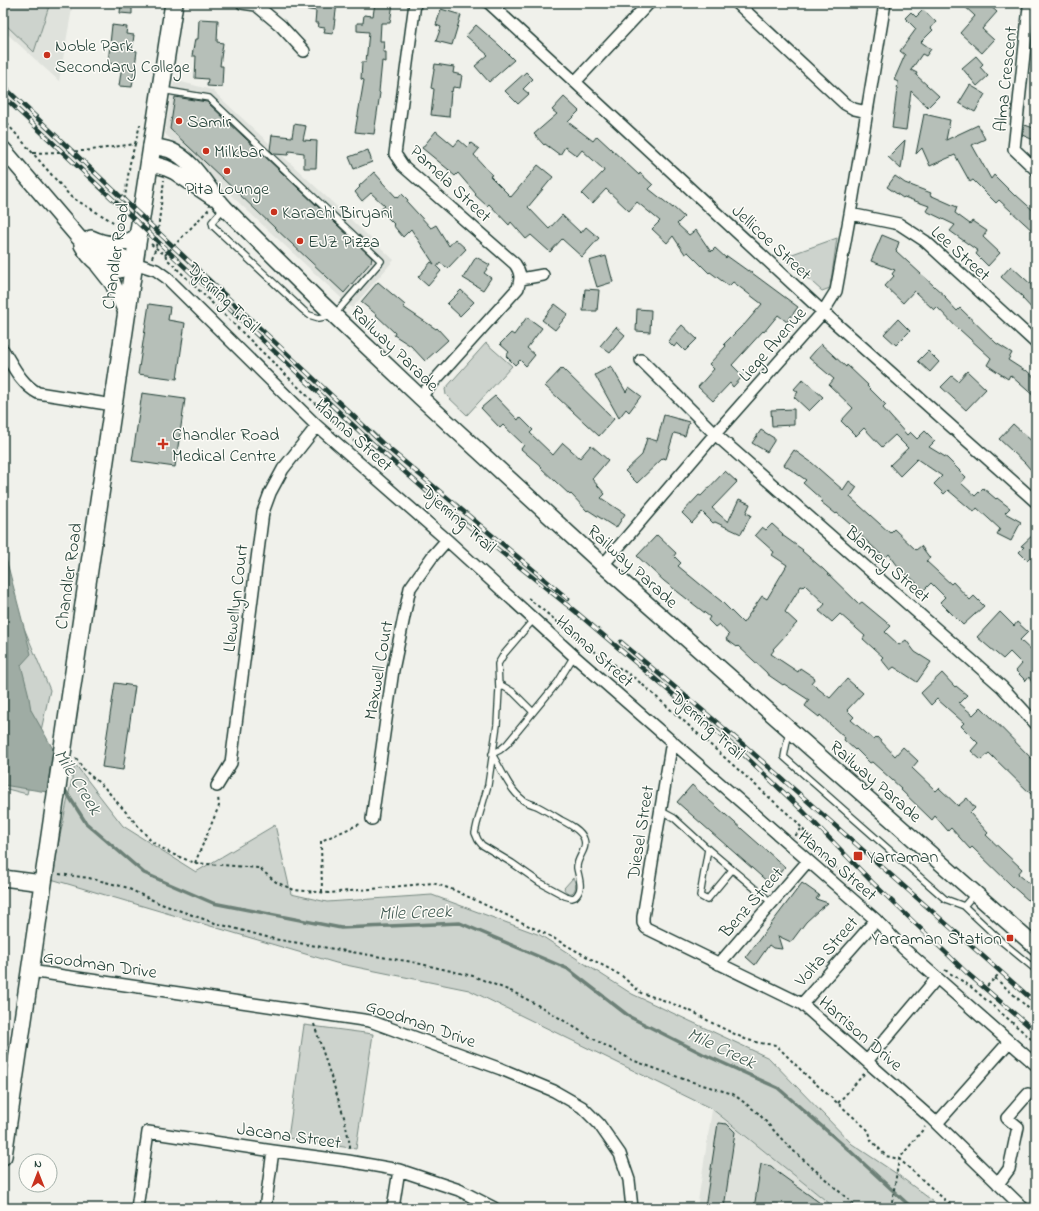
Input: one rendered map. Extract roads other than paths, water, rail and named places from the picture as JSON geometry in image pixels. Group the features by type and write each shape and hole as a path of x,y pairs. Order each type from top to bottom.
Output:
{"main road":[{"name":"Chandler Road","path":"3,1156 55,798 69,758 113,405 149,163 143,145 160,90 174,3"},
{"name":"Railway Parade","path":"143,145 168,149 182,158 202,178 221,204 420,398 603,565 1036,947"},
{"path":"3,149 73,231 85,242 100,251 134,263"},
{"name":"Railway Parade","path":"149,163 175,172 221,204"},
{"path":"73,231 105,244 120,243 138,236"},
{"path":"73,231 86,252 102,267 121,270 134,263"},
{"path":"92,258 113,284 127,314"},
{"path":"3,878 43,878"}],"street":[{"path":"242,3 256,5 281,26 304,51"},
{"name":"Pamela Street","path":"415,3 395,154 403,166 515,264 520,271 521,279"},
{"name":"Jellicoe Street","path":"488,3 822,312 1036,502"},
{"path":"575,82 649,3"},
{"path":"737,3 844,104 854,109 867,112"},
{"name":"Liege Avenue","path":"603,565 822,312 836,291 885,3"},
{"name":"Alma Crescent","path":"1030,7 1014,149 1036,170"},
{"name":"Lee Street","path":"850,214 900,224 925,241 1036,343"},
{"name":"Hanna Street","path":"134,263 150,267 167,278 317,426 447,540 574,656 876,920 902,948 939,974 1009,1042 1036,1065"},
{"path":"420,398 518,288 521,279 543,276"},
{"path":"3,350 22,380 30,389 38,393 113,405"},
{"name":"Blamey Street","path":"641,360 715,434 1002,687 1036,724"},
{"name":"Llewellyn Court","path":"217,786 231,762 263,512 270,493 283,470 317,426"},
{"name":"Maxwell Court","path":"372,819 393,670 410,588 432,557 447,540"},
{"name":"Diesel Street","path":"646,928 643,923 643,917 672,741"},
{"name":"Benz Street","path":"719,964 808,861"},
{"name":"Volta Street","path":"802,1004 876,920"},
{"name":"Harrison Drive","path":"646,928 802,1004 934,1121 1023,1208"},
{"name":"Goodman Drive","path":"30,971 370,1021 501,1069 554,1091 582,1107 599,1124 620,1154 629,1180 632,1208"},
{"path":"869,1063 939,974"},
{"path":"934,1121 1009,1042"},
{"path":"998,1184 1009,1168 1018,1127 1007,1118 1028,1094"},
{"name":"Jacana Street","path":"137,1208 148,1132 273,1151 348,1160 400,1170 459,1190 494,1208"},
{"path":"265,1208 273,1151"},
{"path":"393,1208 400,1170"}],"lane":[{"path":"160,90 209,98 382,261 334,315 319,318 309,315 213,226 212,222 221,204"},
{"path":"492,754 511,786 522,799 563,821 582,835 585,841 584,848 577,866 580,886 578,894 575,898 570,898 546,887 505,858 486,848 478,840 475,832 488,785 492,754 498,714 498,662 534,619"},
{"path":"492,754 507,744 558,682 574,656"},
{"path":"499,684 514,692 533,712"},
{"path":"789,730 784,757 945,899 964,906 1001,941 1036,970"},
{"path":"661,811 674,818 732,870 772,903"},
{"path":"708,849 700,896 707,900 732,870"},
{"path":"964,906 975,893"}],"waterway":[{"name":"Mile Creek","path":"63,787 86,823 144,873 213,903 341,928 460,923 568,969 630,1017 703,1054 778,1088 912,1208"}],"railway":[{"path":"3,86 382,443 568,599"},
{"path":"3,96 371,442 441,504 576,612 741,752 802,810 872,882 967,973 1036,1032"},
{"path":"621,642 745,746 1036,1003"}],"place":[{"name":"Noble Park Secondary College","path":"47,55"},
{"name":"Samir","path":"179,121"},
{"name":"Milkbar","path":"206,151"},
{"name":"Pita Lounge","path":"227,171"},
{"name":"Karachi Biryani","path":"274,212"},
{"name":"EJZ Pizza","path":"300,241"},
{"name":"Chandler Road Medical Centre","path":"163,444"},
{"name":"Yarraman","path":"858,856"},
{"name":"Yarraman Station","path":"1010,938"}]}
